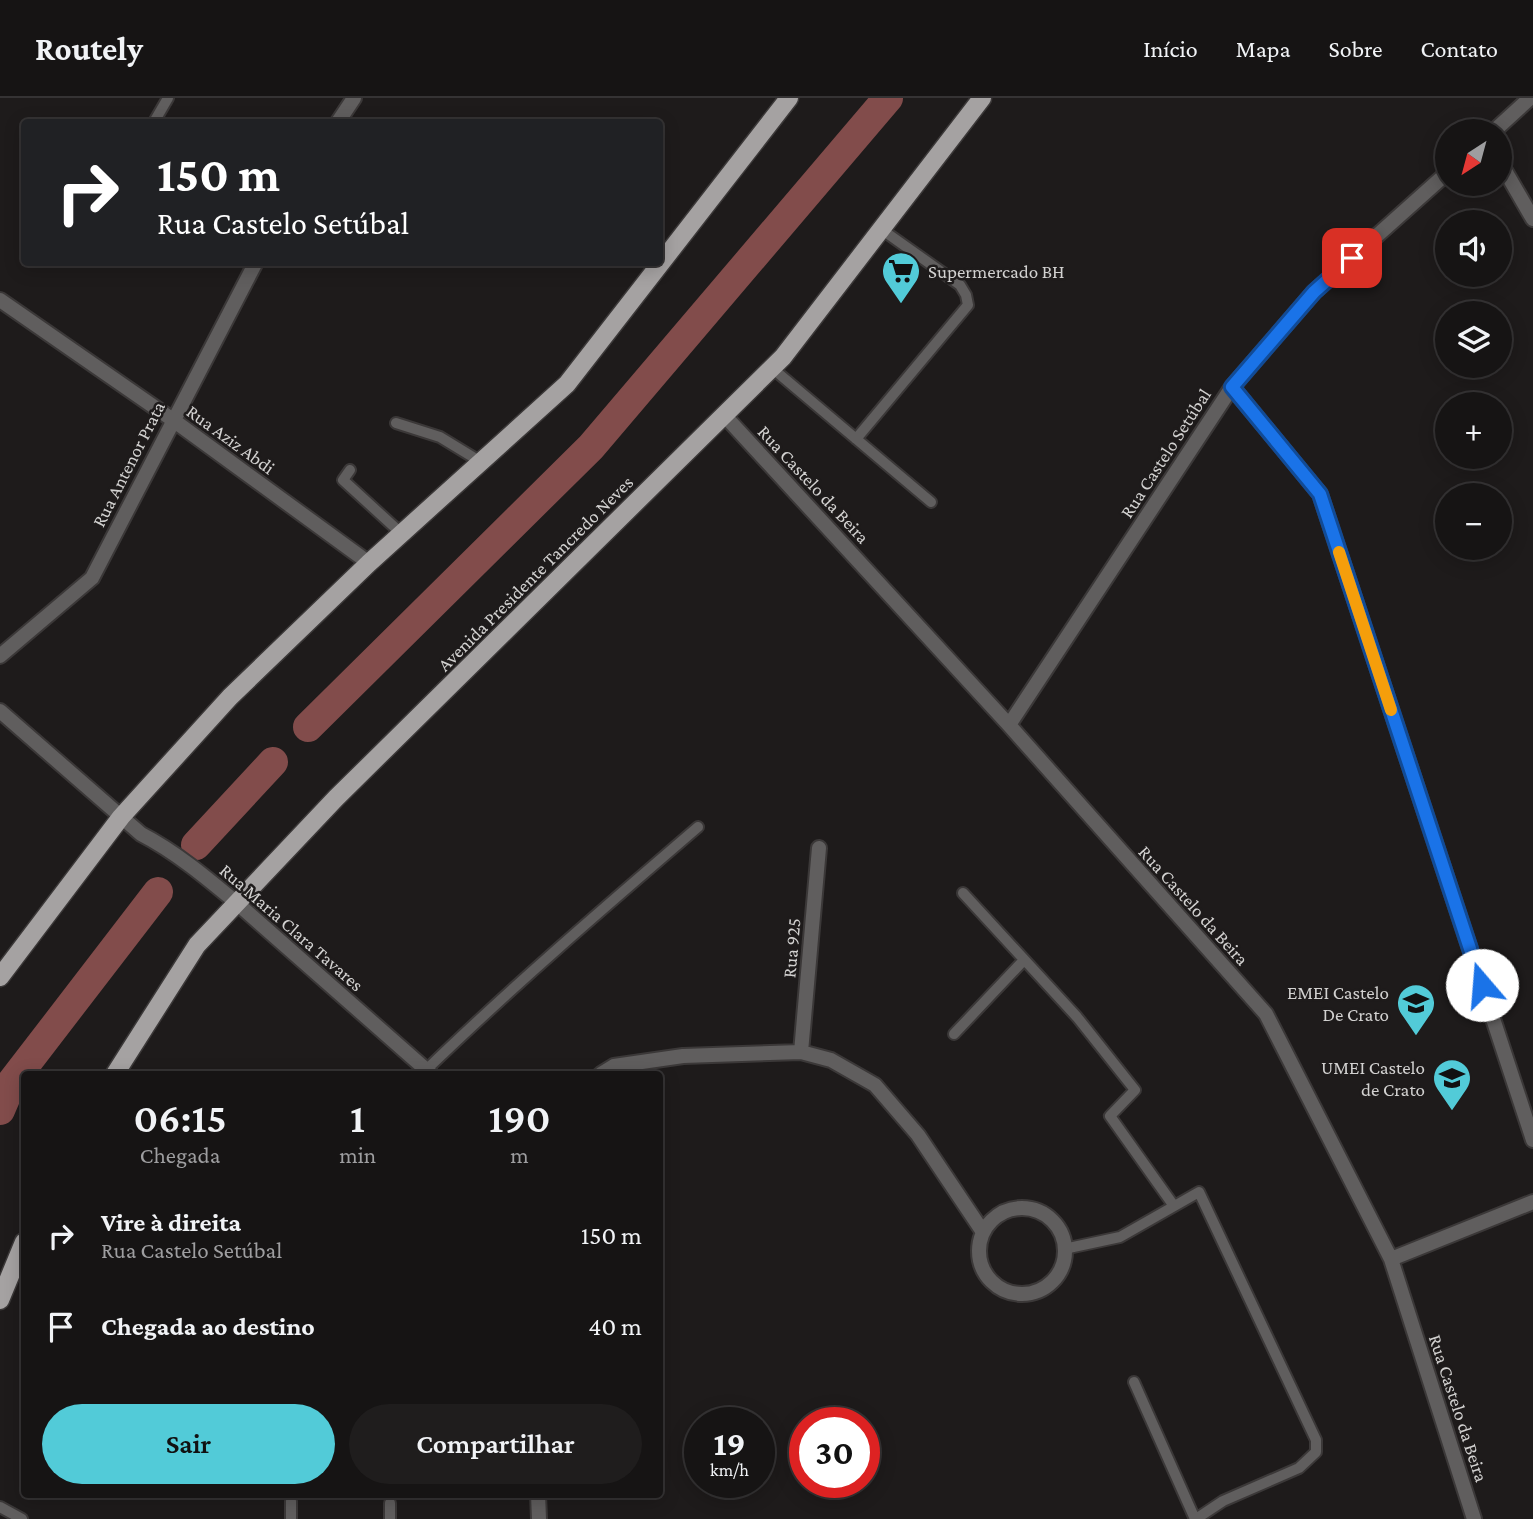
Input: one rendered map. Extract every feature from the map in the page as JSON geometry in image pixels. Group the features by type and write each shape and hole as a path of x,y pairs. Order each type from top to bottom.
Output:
{"main road":[{"path":"663,261 789,98"},
{"name":"Avenida Presidente Tancredo Neves","path":"117,1071 197,945 336,798 783,358 982,98"},
{"path":"0,977 121,817 230,697 369,563 568,384 659,266"},
{"path":"0,1300 21,1249"}],"street":[{"path":"340,119 354,98"},
{"path":"1507,119 1530,98"},
{"path":"1512,183 1533,219"},
{"name":"Rua Castelo Setúbal","path":"1009,725 1232,387 1314,292 1435,184"},
{"name":"Rua Antenor Prata","path":"0,656 92,578 254,266"},
{"name":"Rua Aziz Abdi","path":"0,300 173,420 369,563"},
{"path":"1232,387 1320,494 1533,1140"},
{"name":"Rua Castelo da Beira","path":"725,416 1009,725 1266,1014 1391,1259 1474,1519"},
{"name":"Rua Maria Clara Tavares","path":"0,710 141,834 208,879 238,904 428,1071"},
{"name":"Rua 925","path":"801,1052 819,848"},
{"path":"606,1071 614,1066 683,1056 801,1052 831,1060 875,1085 918,1135 983,1232"},
{"path":"1391,1259 1533,1202"},
{"path":"1023,1207 1046,1215 1062,1234 1065,1258 1055,1280 1034,1293 1009,1293 988,1279 978,1256 983,1232 999,1214 1023,1207"},
{"path":"538,1498 539,1519"}],"lane":[{"path":"156,119 168,98"},
{"path":"856,439 968,304 960,285 881,229"},
{"path":"772,368 931,502"},
{"path":"396,423 440,438 481,462"},
{"path":"350,470 343,480 402,534"},
{"path":"430,1071 491,1008 698,827"},
{"path":"963,894 1077,1017 1135,1090 1110,1116 1174,1206"},
{"path":"954,1034 1024,960"},
{"path":"1064,1249 1119,1237 1199,1192 1316,1440 1317,1452 1299,1468 1223,1501 1196,1519 1134,1382"},
{"path":"291,1501 291,1519"},
{"path":"390,1503 390,1519"},
{"path":"0,1507 22,1519"}],"waterway":[{"path":"308,727 591,447 888,98"},
{"path":"196,845 273,762"},
{"path":"0,1110 12,1082 158,892"}],"slow traffic":[{"path":"1339,552 1391,710"}],"place":[{"name":"Supermercado BH","path":"901,305"},
{"name":"EMEI Castelo De Crato","path":"1416,1037"},
{"name":"UMEI Castelo de Crato","path":"1452,1112"}],"route":[{"path":"1352,258 1314,292 1232,387 1320,494 1482,985"}]}
